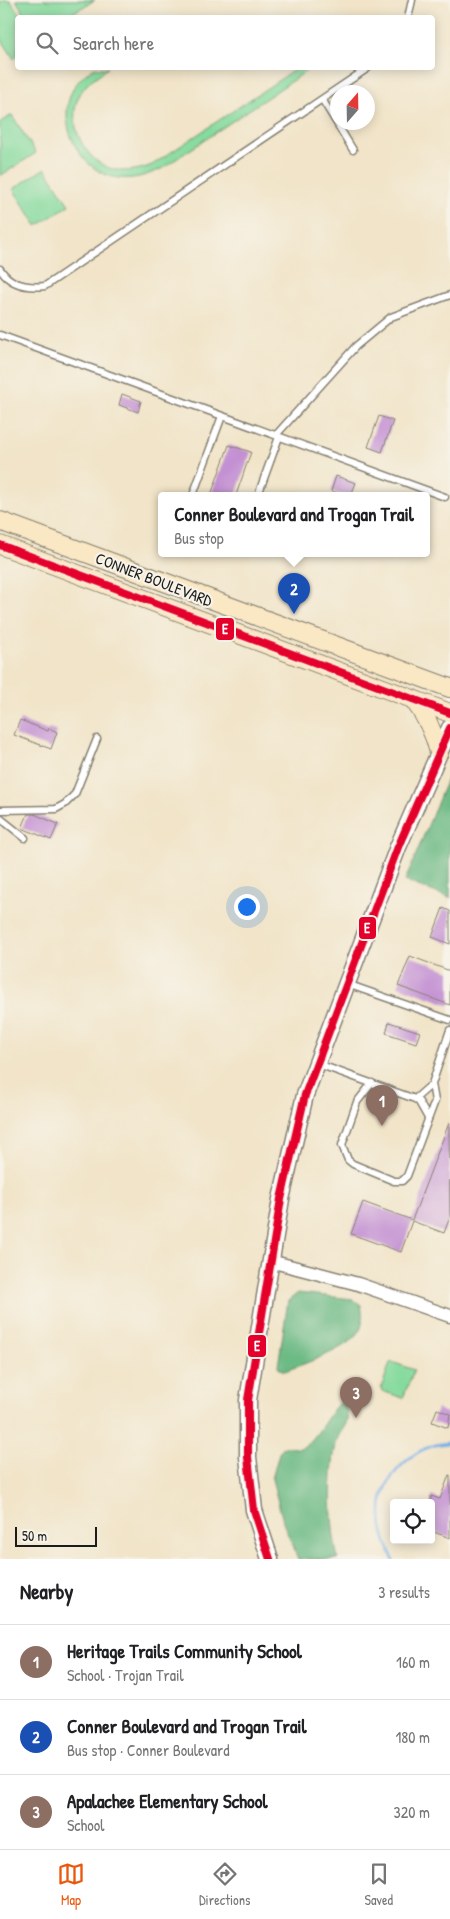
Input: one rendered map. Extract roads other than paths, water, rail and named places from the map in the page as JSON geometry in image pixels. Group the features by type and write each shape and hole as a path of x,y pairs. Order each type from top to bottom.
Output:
{"main road":[{"name":"CONNER BOULEVARD","path":"0,521 450,688"},
{"name":"CONNER BOULEVARD","path":"0,545 450,713"},
{"path":"413,699 433,730 439,752"}],"street":[{"path":"270,1559 254,1510 248,1457 248,1400 281,1199 305,1095 398,846 450,728"},
{"path":"270,1261 358,1284 450,1316"}],"lane":[{"path":"409,15 412,0"},
{"path":"0,269 5,277 19,284 34,287 45,286 365,70"},
{"path":"322,99 353,150"},
{"path":"259,492 277,436 356,346 391,317 450,295"},
{"path":"0,335 446,497"},
{"path":"194,492 222,416"},
{"path":"0,810 56,809 65,804 76,794 97,739"},
{"path":"0,818 25,838"},
{"path":"347,984 450,1020"},
{"path":"372,1083 357,1102 342,1145 348,1160 353,1164 394,1182 402,1181 407,1176 435,1101 432,1084 450,1030"},
{"path":"317,1063 415,1099 419,1102 428,1118"},
{"path":"415,1099 432,1084"}],"waterway":[{"path":"393,1559 381,1523 383,1497 387,1485 394,1474 413,1455 437,1445 450,1443"}],"place":[{"name":"Conner Boulevard and Trogan Trail","path":"294,614"},
{"name":"Heritage Trails Community School","path":"382,1126"},
{"name":"Apalachee Elementary School","path":"356,1418"}]}
